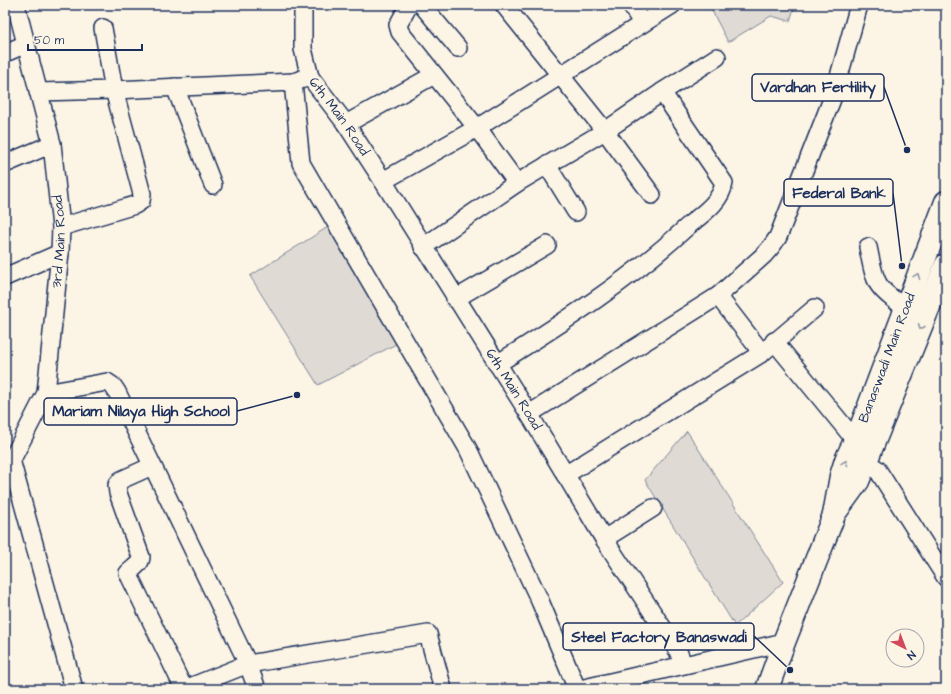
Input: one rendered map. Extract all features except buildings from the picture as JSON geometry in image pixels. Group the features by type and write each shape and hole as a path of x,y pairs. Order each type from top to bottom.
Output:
{"main road":[{"name":"Banaswadi Main Road","path":"767,689 834,515 841,476 946,202"},
{"name":"Banaswadi Main Road","path":"834,515 858,481 946,265"}],"street":[{"name":"3rd Main Road","path":"8,466 46,393 60,253 61,227 52,144 16,5"},
{"path":"303,5 303,49 310,77"},
{"path":"409,5 398,25 400,32 477,128 517,183"},
{"path":"422,5 458,48"},
{"path":"504,5 562,75 652,194"},
{"path":"631,5 642,23"},
{"path":"383,182 477,128 672,5"},
{"path":"529,414 718,296 771,247 778,237 834,94 859,5"},
{"path":"61,227 135,205 141,201 142,194 114,90 103,28"},
{"path":"5,53 26,44"},
{"path":"423,247 517,183 605,131 717,57"},
{"path":"346,124 434,75"},
{"name":"6th Main Road","path":"579,689 540,601 468,449 301,163 293,82 310,77 346,124 529,414 604,539 678,651 683,664"},
{"path":"38,92 293,82"},
{"path":"175,87 213,185"},
{"path":"497,364 573,316 620,283 675,238 712,205 722,192 724,183 662,92"},
{"path":"5,164 52,144"},
{"path":"547,165 576,212"},
{"path":"456,299 547,245"},
{"path":"868,247 877,284 890,297 906,307"},
{"path":"5,277 60,253"},
{"path":"718,296 855,440"},
{"path":"565,475 768,347 815,308"},
{"path":"46,393 107,382 113,386 248,664 257,689"},
{"path":"866,463 877,469 946,578"},
{"path":"8,466 74,689"},
{"path":"152,466 121,480 117,485 118,493 141,557 140,563 128,572 184,689 248,664 428,634 443,689"},
{"path":"604,539 653,508"},
{"path":"579,689 784,642"}],"shaded area":[{"path":"709,5 795,5 790,21 771,16 728,42"},
{"path":"328,227 398,343 318,385 250,276"},
{"path":"687,431 783,582 735,626 645,480"}],"place":[{"name":"Vardhan Fertility","path":"907,150"},
{"name":"Federal Bank","path":"902,266"},
{"name":"Mariam Nilaya High School","path":"297,395"},
{"name":"Steel Factory Banaswadi","path":"790,670"}]}
